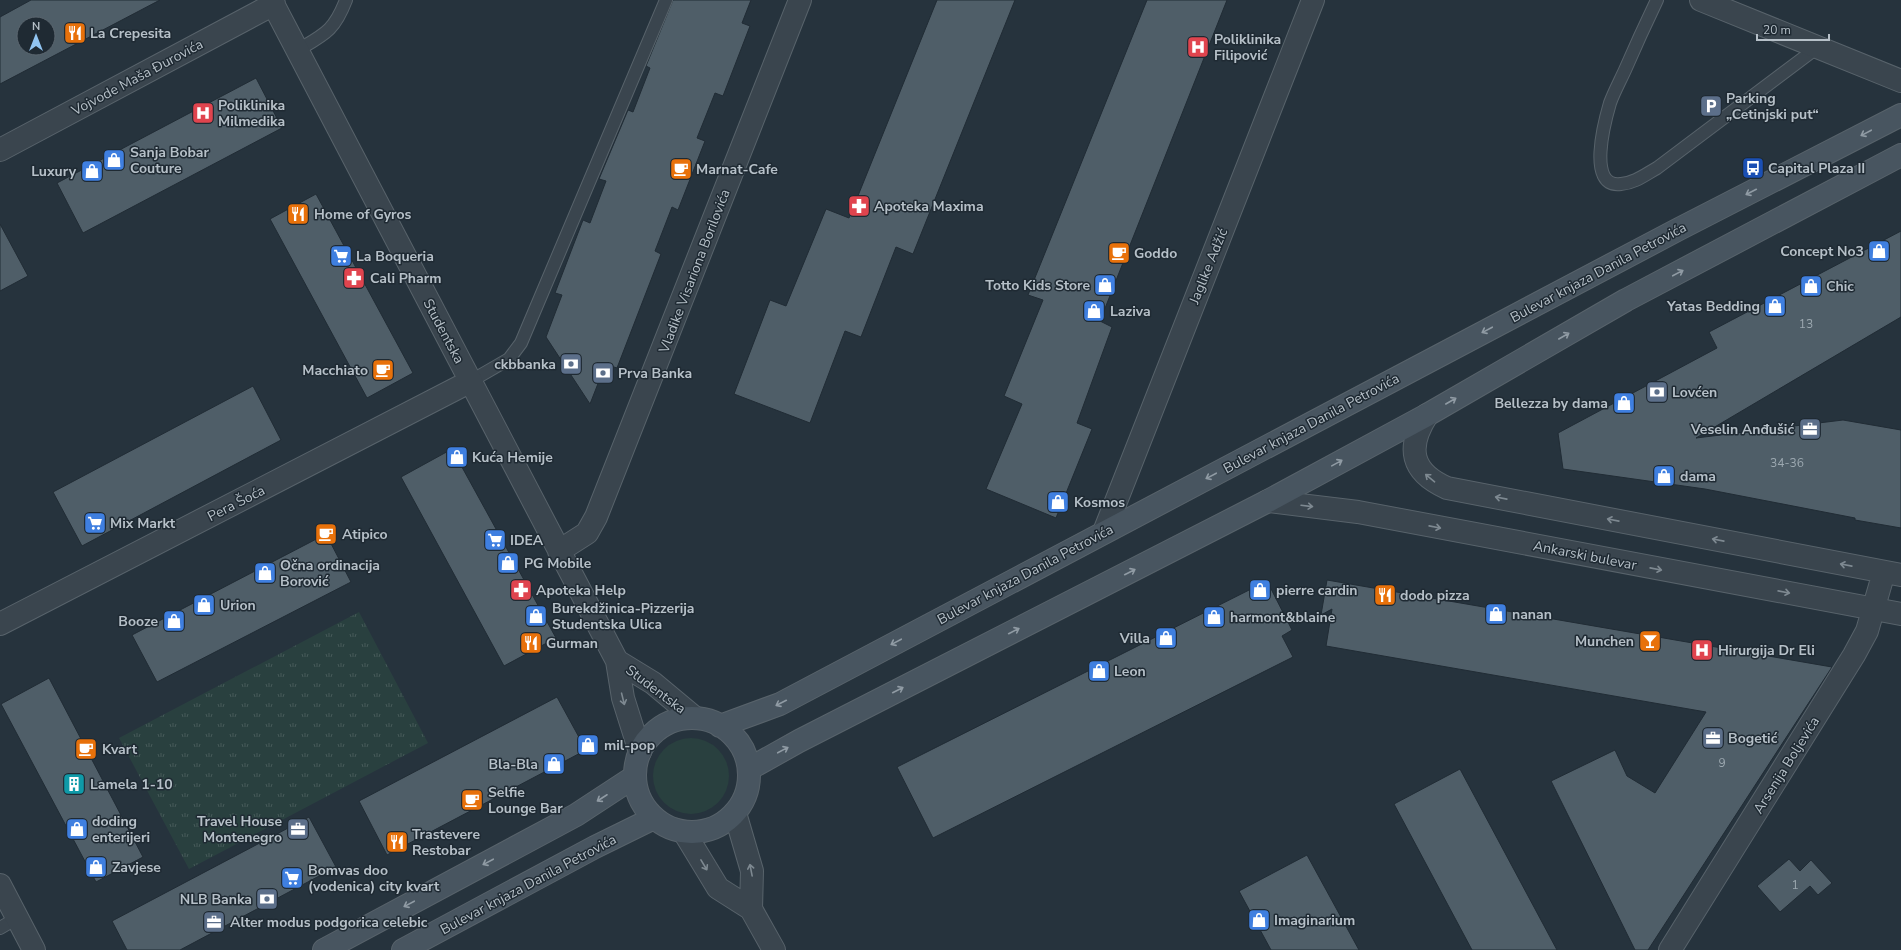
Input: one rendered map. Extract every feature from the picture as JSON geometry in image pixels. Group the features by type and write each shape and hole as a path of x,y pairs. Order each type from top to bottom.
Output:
{"main road":[{"name":"Bulevar knjaza Danila Petrovića","path":"720,726 780,704 1679,229 1901,115"},
{"path":"749,769 1268,501 1427,415 1626,300 1901,155"},
{"path":"695,718 720,726 734,737 744,752 749,769 748,785 744,800 735,813 720,825 703,831 684,832 668,827 654,818 644,806 637,792 634,777 640,752 649,738 662,727 678,720 695,718"},
{"path":"324,950 576,815 634,777"},
{"name":"Bulevar knjaza Danila Petrovića","path":"404,950 596,847 654,818"}],"street":[{"name":"Vladike Visariona Borilovića","path":"560,551 588,532 596,517 800,0"},
{"name":"Jaglike Adžić","path":"1104,532 1313,0"},
{"path":"1701,0 1901,81"},
{"name":"Studentska","path":"273,2 618,661 622,698 640,752"},
{"name":"Vojvode Maša Đurovića","path":"0,150 273,2"},
{"name":"Pera Šoća","path":"0,624 471,381"},
{"path":"1427,415 1418,430 1414,443 1416,459 1422,472 1432,482 1448,488 1893,573"},
{"name":"Ankarski bulevar","path":"1268,501 1358,512 1901,614"},
{"name":"Arsenija Boljevića","path":"1670,950 1854,655 1867,631 1874,609 1893,573"},
{"name":"Studentska","path":"618,661 653,683 695,718"},
{"path":"735,813 752,871 751,909"},
{"path":"684,832 718,888 751,909 774,950"},
{"path":"0,885 9,923 34,950"}],"lane":[{"path":"298,50 330,30 339,17 346,0"},
{"path":"471,381 509,359 521,343 666,0"},
{"path":"1656,0 1610,102 1604,125 1600,155 1601,171 1604,178 1610,182 1620,185 1636,180 1657,168 1818,47"}],"green space":[{"path":"359,612 428,743 189,869 119,738"},
{"path":"684,738 698,738 712,744 723,755 729,769 729,783 726,791 718,803 712,808 698,814 684,814 670,808 659,797 653,783 653,769 659,755 670,744"}],"building":[{"path":"31,0 160,0 56,55 56,16 16,16 16,56 53,56 0,84 0,17"},
{"path":"673,0 751,0 742,23 750,26 723,96 715,93 697,138 705,141 678,210 672,207 655,251 661,254 617,368 611,366 604,383 599,381 590,404 546,337 562,295 555,293 583,220 590,223 606,181 599,179 628,110 633,112 650,68 646,66"},
{"path":"937,0 1015,0 913,254 896,247 861,337 845,331 810,423 734,394 770,300 786,306 826,209 849,218"},
{"path":"1147,0 1227,0 1100,321 1112,327 1077,423 1092,429 1056,518 986,489 1022,404 1004,396 1043,300 1028,295"},
{"path":"256,78 282,128 83,233 57,183"},
{"path":"316,194 413,373 367,398 270,219"},
{"path":"0,224 28,276 0,291"},
{"path":"1901,231 1901,317 1696,438 1843,420 1901,430 1901,528 1705,489 1563,469 1558,433 1717,348 1709,332"},
{"path":"253,386 281,440 82,546 53,492"},
{"path":"452,449 556,638 504,666 401,477"},
{"path":"326,534 351,582 157,682 132,635"},
{"path":"1327,580 1832,667 1648,950 1635,950 1551,781 1615,750 1627,776 1655,793 1706,712 1326,646 1332,609 1321,615"},
{"path":"1267,581 1292,630 1282,636 1293,657 933,838 897,767"},
{"name":"Lamela 1-10","path":"49,678 143,857 96,882 1,704"},
{"path":"557,697 586,750 387,855 359,801"},
{"path":"1460,769 1557,950 1472,950 1394,804"},
{"path":"309,817 336,867 180,950 127,950 112,921"},
{"path":"1307,855 1359,950 1271,950 1239,891"},
{"path":"1789,859 1800,871 1811,860 1832,883 1818,895 1810,886 1780,912 1757,886"}],"place":[{"name":"La Crepesita","path":"75,33"},
{"name":"Poliklinika Filipović","path":"1198,47"},
{"name":"Parking „Cetinjski put“","path":"1711,106"},
{"name":"Poliklinika Milmedika","path":"203,113"},
{"name":"Sanja Bobar Couture","path":"114,160"},
{"name":"Capital Plaza II","path":"1753,168"},
{"name":"Marnat-Cafe","path":"681,169"},
{"name":"Luxury","path":"92,171"},
{"name":"Apoteka Maxima","path":"859,206"},
{"name":"Home of Gyros","path":"298,214"},
{"name":"Concept No3","path":"1879,251"},
{"name":"Goddo","path":"1119,253"},
{"name":"La Boqueria","path":"341,256"},
{"name":"Cali Pharm","path":"354,278"},
{"name":"Totto Kids Store","path":"1105,285"},
{"name":"Chic","path":"1811,286"},
{"name":"Yatas Bedding","path":"1775,306"},
{"name":"Laziva","path":"1094,311"},
{"name":"ckbbanka","path":"571,364"},
{"name":"Macchiato","path":"383,370"},
{"name":"Prva Banka","path":"603,373"},
{"name":"Lovćen","path":"1657,392"},
{"name":"Bellezza by dama","path":"1624,403"},
{"name":"Veselin Anđušić","path":"1810,429"},
{"name":"Kuća Hemije","path":"457,457"},
{"name":"dama","path":"1664,476"},
{"name":"Kosmos","path":"1058,502"},
{"name":"Mix Markt","path":"95,523"},
{"name":"Atipico","path":"326,534"},
{"name":"IDEA","path":"495,540"},
{"name":"PG Mobile","path":"508,563"},
{"name":"Očna ordinacija Borović","path":"265,573"},
{"name":"Apoteka Help","path":"521,590"},
{"name":"pierre cardin","path":"1260,590"},
{"name":"dodo pizza","path":"1385,595"},
{"name":"Urion","path":"204,605"},
{"name":"nanan","path":"1496,614"},
{"name":"Burekdžinica-Pizzerija Studentska Ulica","path":"536,616"},
{"name":"harmont&blaine","path":"1214,617"},
{"name":"Booze","path":"174,621"},
{"name":"Villa","path":"1166,638"},
{"name":"Munchen","path":"1650,641"},
{"name":"Gurman","path":"531,643"},
{"name":"Hirurgija Dr Eli","path":"1702,650"},
{"name":"Leon","path":"1099,671"},
{"name":"Bogetić","path":"1713,738"},
{"name":"mil-pop","path":"588,745"},
{"name":"Kvart","path":"86,749"},
{"name":"Bla-Bla","path":"554,764"},
{"name":"Lamela 1-10","path":"74,784"},
{"name":"Selfie Lounge Bar","path":"472,800"},
{"name":"doding enterijeri","path":"77,829"},
{"name":"Travel House Montenegro","path":"298,829"},
{"name":"Trastevere Restobar","path":"397,842"},
{"name":"Zavjese","path":"96,867"},
{"name":"Bomvas doo (vodenica) city kvart","path":"292,878"},
{"name":"NLB Banka","path":"267,899"},
{"name":"Imaginarium","path":"1259,920"},
{"name":"Alter modus podgorica celebic","path":"214,922"}]}
